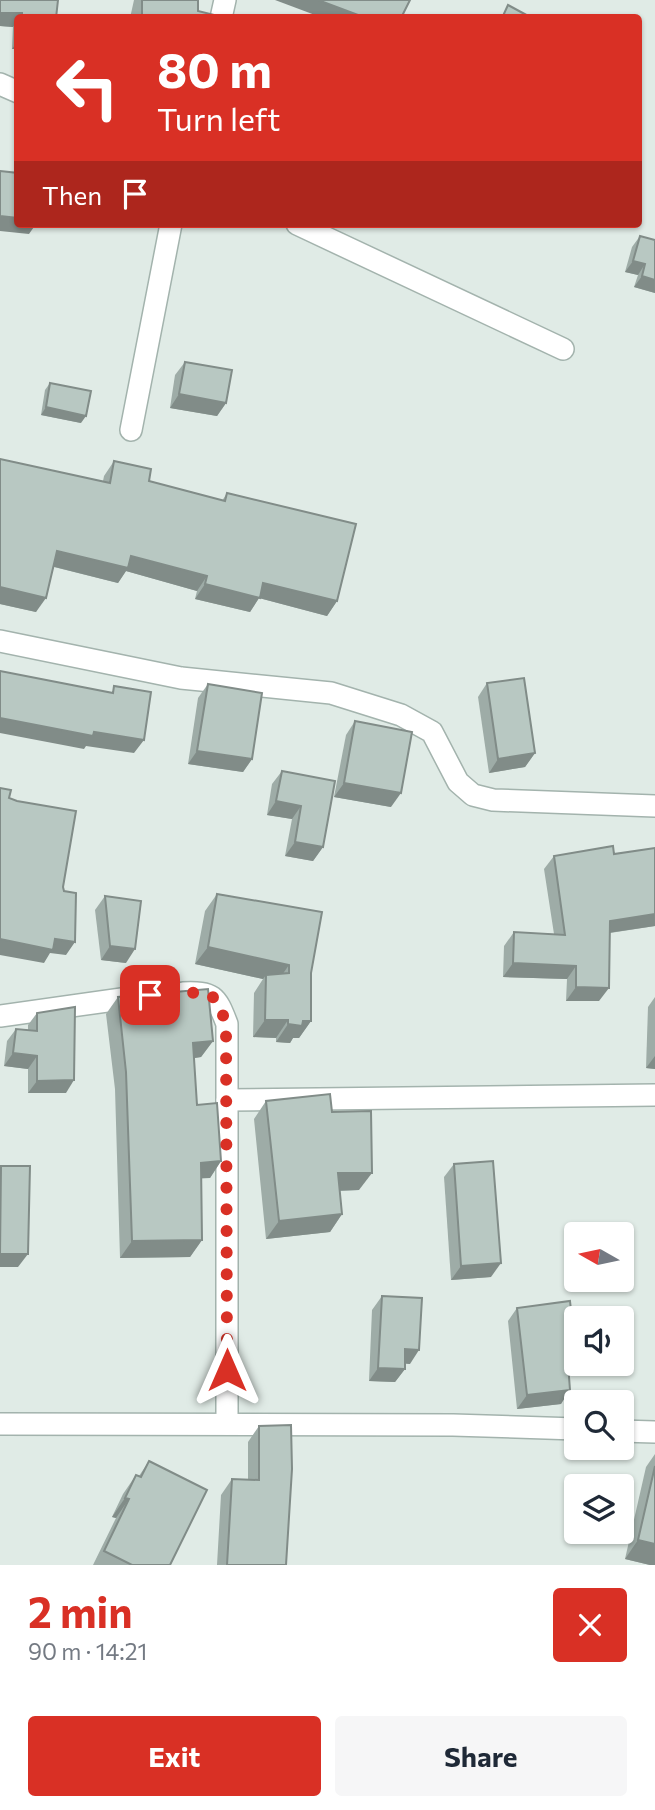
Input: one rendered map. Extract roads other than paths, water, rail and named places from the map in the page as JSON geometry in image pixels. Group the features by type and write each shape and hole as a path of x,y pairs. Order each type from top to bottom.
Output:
{"street":[{"path":"131,430 170,228"},
{"path":"306,228 563,349"},
{"path":"0,641 181,678 331,693 401,715 432,732 458,782 473,795 493,800 655,806"},
{"path":"0,1016 150,995 206,992 218,1001 226,1024 227,1424"},
{"path":"227,1100 655,1095"},
{"path":"0,1424 453,1425 564,1429"},
{"path":"634,1431 655,1432"}]}
